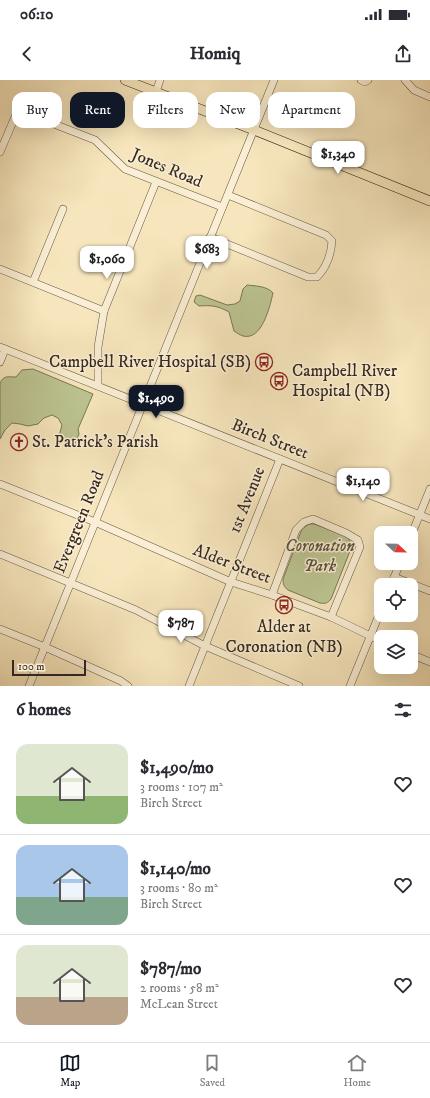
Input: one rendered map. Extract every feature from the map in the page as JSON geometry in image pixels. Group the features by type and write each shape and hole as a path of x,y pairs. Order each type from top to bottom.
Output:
{"main road":[{"path":"125,80 156,92"},
{"path":"198,108 430,201"}],"street":[{"path":"156,92 160,80"},
{"name":"Evergreen Road","path":"29,686 274,80"},
{"path":"361,80 365,82 368,80"},
{"path":"405,80 414,90 430,97"},
{"name":"Jones Road","path":"0,152 18,110 95,140 125,169 222,208"},
{"path":"98,386 98,347 104,311 156,182"},
{"path":"210,237 308,277 317,277 322,271 326,262 332,242 326,235 228,195"},
{"path":"33,282 63,209"},
{"path":"0,269 104,311"},
{"path":"0,362 3,348"},
{"name":"Birch Street","path":"3,348 430,519"},
{"name":"1st Avenue","path":"189,686 280,459"},
{"name":"Alder Street","path":"0,484 95,522 231,582 272,595 331,617 374,639"},
{"path":"415,526 430,489"},
{"path":"272,595 296,530 304,522 313,520 346,533 358,540 360,547 331,617"},
{"path":"0,554 136,610 205,646 299,686"},
{"path":"397,570 394,577 430,591"},
{"path":"350,686 376,622"},
{"path":"0,629 45,647 121,681 128,686"},
{"path":"418,657 430,662"}],"green space":[{"path":"247,285 265,288 273,293 264,321 260,328 250,336 243,336 234,331 229,312 215,306 199,306 194,302 196,296 200,295 227,305 235,304 240,301 243,289"},
{"path":"33,369 93,394 78,429 79,434 74,446 67,445 59,436 62,425 58,418 52,415 44,418 38,424 28,426 12,423 5,430 0,439 0,383 5,378 16,377 22,370"},
{"name":"Coronation Park","path":"309,524 314,524 346,536 351,545 351,549 331,599 325,603 320,603 288,590 283,582 302,529"}],"place":[{"name":"Campbell River Hospital (SB)","path":"264,362"},
{"name":"Campbell River Hospital (NB)","path":"279,381"},
{"name":"St. Patrick's Parish","path":"19,442"},
{"name":"Alder at Coronation (NB)","path":"284,605"}]}
